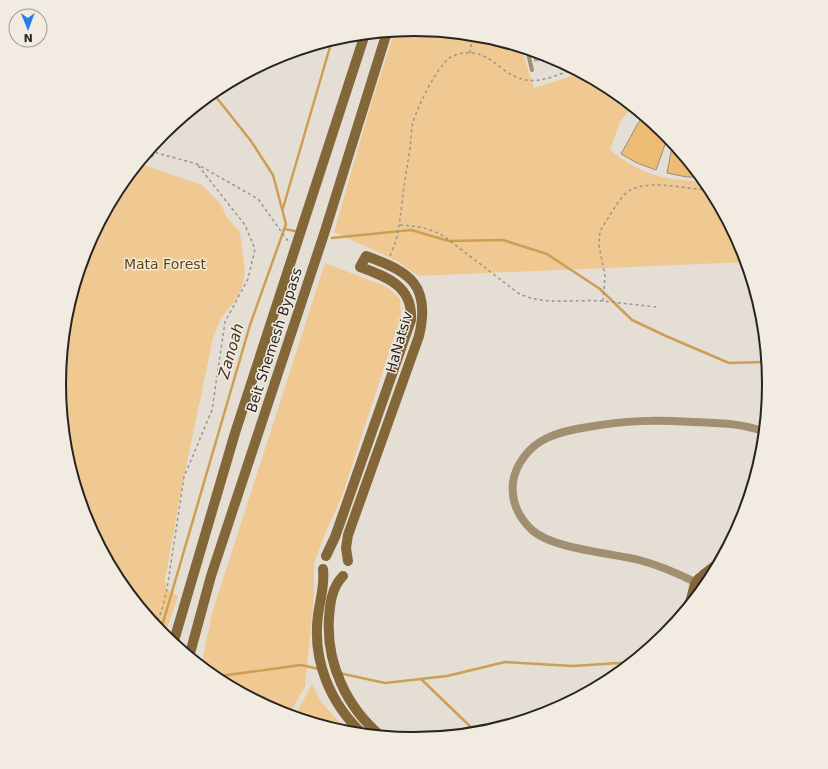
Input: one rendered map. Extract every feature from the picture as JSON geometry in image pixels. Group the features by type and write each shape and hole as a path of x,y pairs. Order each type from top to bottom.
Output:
{"main road":[{"name":"Beit Shemesh Bypass","path":"191,652 211,576 325,231 385,38"},
{"name":"Beit Shemesh Bypass","path":"175,638 235,433 363,40"},
{"name":"HaNatsiv","path":"326,556 335,537 411,320 410,303 402,290 389,280 360,267 366,256 387,264 406,275 418,289 423,309 422,321 348,535 346,548 348,561"},
{"path":"358,728 339,706 320,665 317,629 324,579 322,563 326,556 333,552 339,552 348,561 348,569 335,587 331,602 328,626 332,658 335,669 347,696 365,720 376,731"},
{"path":"323,570 326,575 331,578 343,576"}],"street":[{"path":"694,591 649,563 549,540 533,531 522,519 515,506 512,491 514,476 521,461 531,449 546,438 565,431 620,422 652,420 732,424 760,431"}],"lane":[{"path":"528,55 532,70"}],"path":[{"path":"470,53 472,41"},
{"path":"387,264 397,239 400,225 401,205 413,123 418,109 446,61 450,57 470,53 489,57 509,73 524,80 534,81 567,71"},
{"path":"149,159 157,153 197,164 258,199 295,250"},
{"path":"158,620 162,610 167,589 184,477 212,410 225,322 248,279 255,249 245,225 197,164"},
{"path":"603,301 605,276 598,237 600,231 625,194 634,187 652,185 703,189"},
{"path":"400,225 421,226 445,236 528,298 541,300 603,301 656,307"}],"green space":[{"path":"414,36 459,39 523,53 534,88 574,75 608,95 629,110 620,122 610,150 633,166 655,175 678,180 697,181 727,230 740,262 418,276 399,262 334,232 371,104 393,37"},
{"name":"Mata Forest","path":"144,165 202,185 220,203 228,219 240,232 245,271 243,284 238,297 221,318 213,338 180,496 165,580 167,589 178,596 167,629 138,597 112,559 92,518 77,475 68,430 66,407 66,362 68,339 77,294 84,272 101,230 112,210"},
{"path":"325,263 387,287 400,299 401,316 342,496 325,534 314,564 314,594 305,687 291,710 260,697 240,686 202,661 212,613"},
{"path":"312,684 322,703 342,725 324,721 297,713"}],"building":[{"path":"641,119 665,144 656,170 637,163 621,154"},
{"path":"671,150 694,177 687,177 667,173"}],"waterway":[{"path":"283,208 330,47"},
{"name":"Zanoah","path":"162,625 250,325 286,224 273,175 251,141 216,98"},
{"path":"284,229 295,231"},
{"path":"332,238 411,230 449,241 503,240 547,254 600,289 632,320 729,363 762,362"},
{"path":"339,673 385,683 447,676 505,662 573,666 624,663"},
{"path":"223,676 301,665 319,669"},
{"path":"421,679 472,728"}]}
